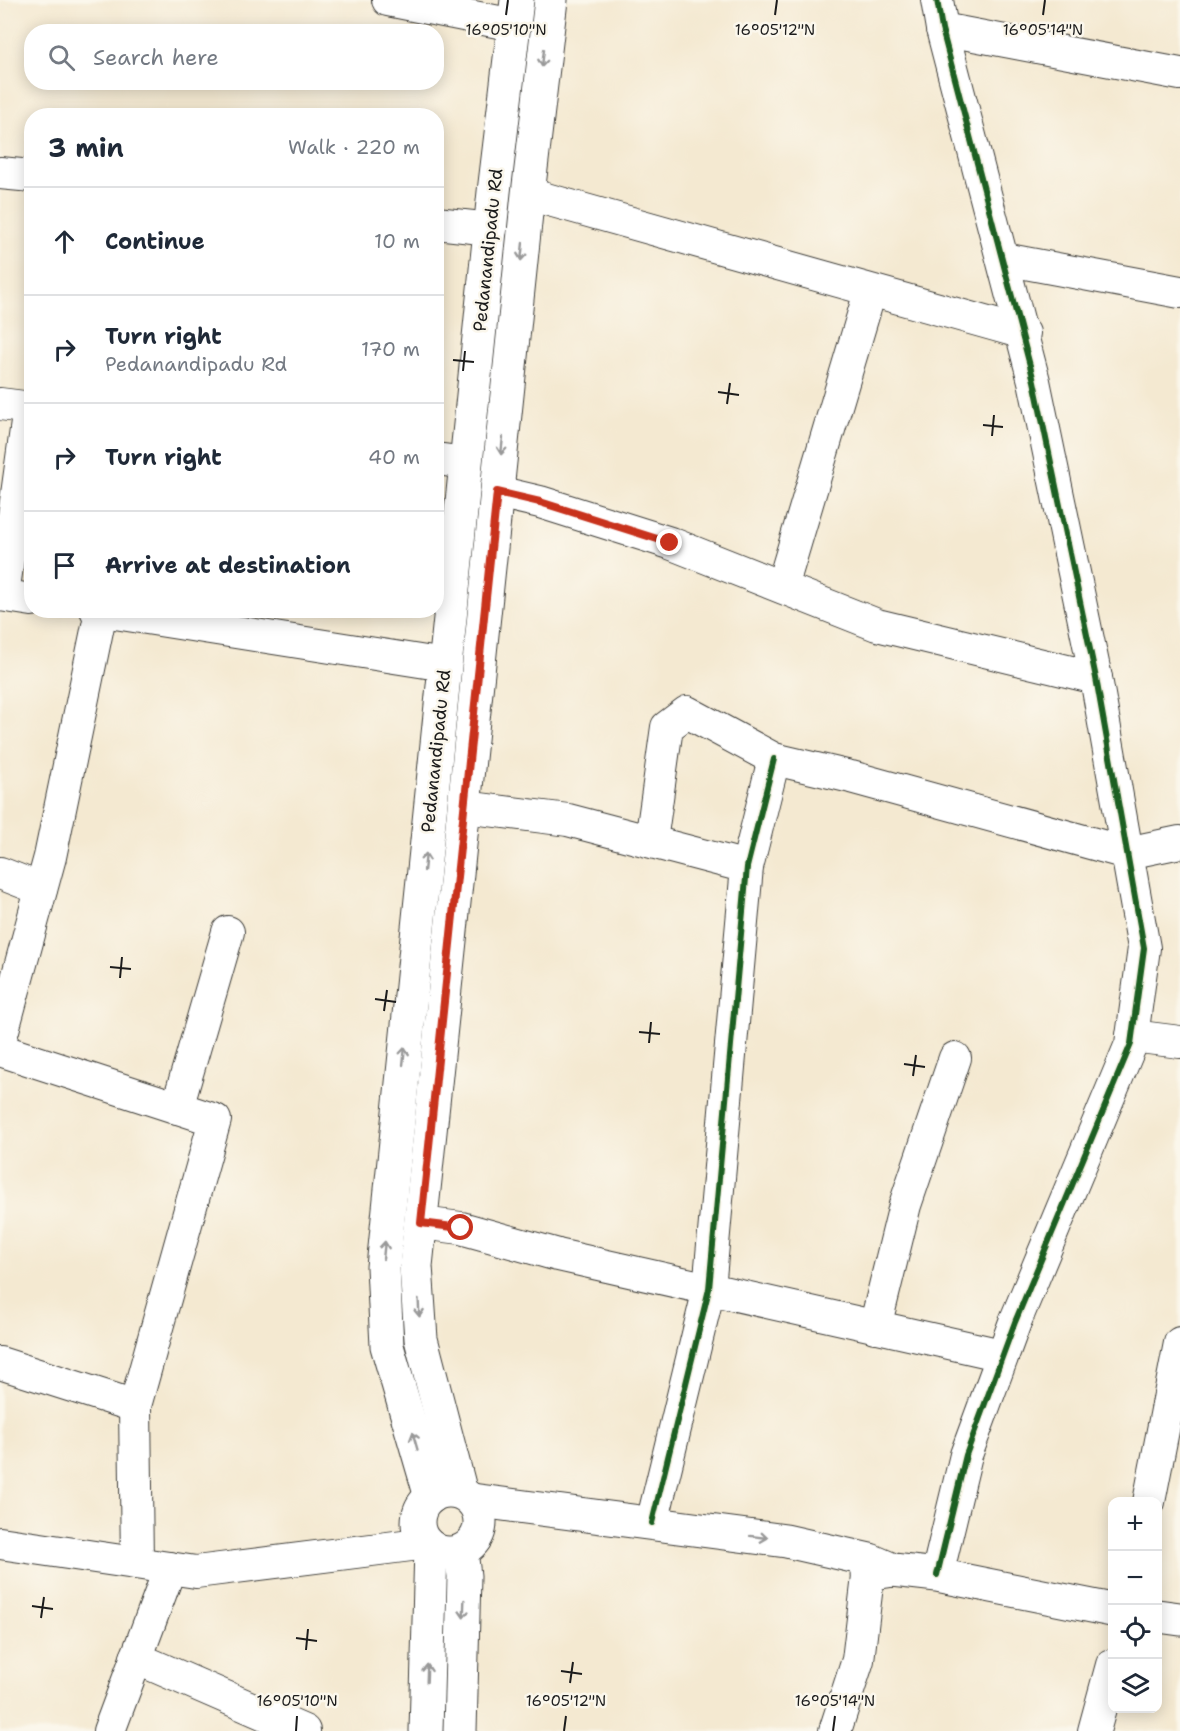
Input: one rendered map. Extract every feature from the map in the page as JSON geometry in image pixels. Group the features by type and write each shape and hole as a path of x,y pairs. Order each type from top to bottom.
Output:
{"main road":[{"name":"Pedanandipadu Rd","path":"461,1503 420,1339 417,1266 528,194 551,0"},
{"name":"Pedanandipadu Rd","path":"461,1503 387,1346 382,1267 445,665 451,461 491,229 515,12"},
{"path":"440,1547 474,1541 461,1503"},
{"path":"461,1503 877,1568 937,1575 1108,1609"},
{"path":"460,1731 465,1576 418,1524 420,1513 461,1503 652,1523 786,1541 877,1568"},
{"path":"426,1731 440,1547"},
{"path":"1162,1617 1180,1619"}],"street":[{"path":"388,0 515,12"},
{"path":"937,1575 966,1455 1002,1355 1131,1044 1144,948 1096,678 1024,333 940,15 1180,74"},
{"path":"0,173 24,175"},
{"path":"528,194 870,292 1024,333"},
{"path":"444,224 491,229"},
{"path":"1004,259 1180,292"},
{"path":"782,586 870,292"},
{"path":"12,597 20,406"},
{"path":"497,492 540,502 670,543 877,625 1096,678"},
{"path":"0,1041 41,890 98,618"},
{"path":"144,618 445,665"},
{"path":"651,841 667,727 687,712 774,759 851,777 1127,853 1180,842"},
{"path":"652,1523 709,1289 747,867 774,759"},
{"path":"464,807 568,820 747,867"},
{"path":"0,873 41,890"},
{"path":"177,1108 228,932"},
{"path":"1132,1036 1180,1042"},
{"path":"0,1050 214,1120 135,1406 137,1563"},
{"path":"875,1327 905,1205 955,1058"},
{"path":"421,1223 461,1228 558,1255 1002,1355"},
{"path":"1150,1497 1180,1343"},
{"path":"0,1364 135,1406"},
{"path":"0,1543 196,1572 440,1547"},
{"path":"109,1731 170,1568"},
{"path":"835,1731 858,1660 877,1568"},
{"path":"136,1658 304,1731"},
{"path":"1094,1731 1108,1682"}],"cycle path":[{"path":"937,0 942,29 1034,381 1096,678 1144,948 1131,1044 1015,1322 966,1455 937,1575"},
{"path":"652,1523 709,1289 747,867 774,759"}],"route":[{"path":"461,1228 421,1223 497,492 540,502 670,543"}]}
